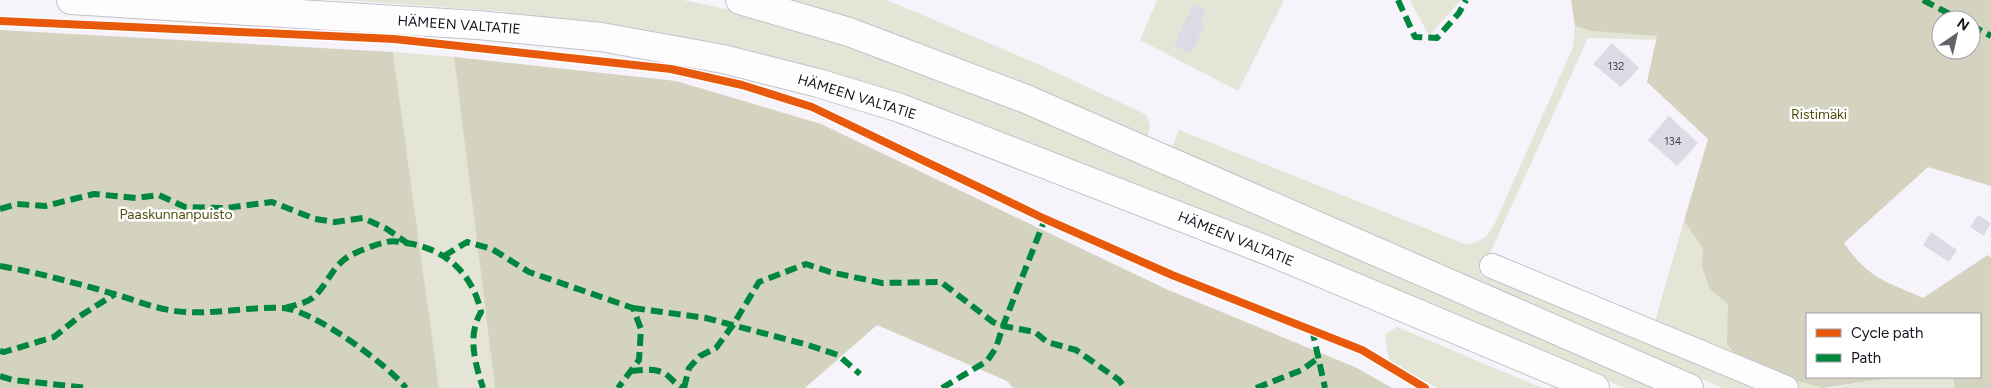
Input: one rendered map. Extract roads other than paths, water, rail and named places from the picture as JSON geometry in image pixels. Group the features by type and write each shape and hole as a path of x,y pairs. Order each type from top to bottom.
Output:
{"highway":[{"name":"HÄMEEN VALTATIE","path":"71,0 478,25 602,37 724,59 818,83 908,112 1271,252 1595,388"},
{"path":"740,0 849,32 1026,98 1689,388"}],"street":[{"path":"1492,266 1786,388"}],"park label":[{"name":"Ristimäki","path":"1819,114"},
{"name":"Paaskunnanpuisto","path":"176,214"}]}
